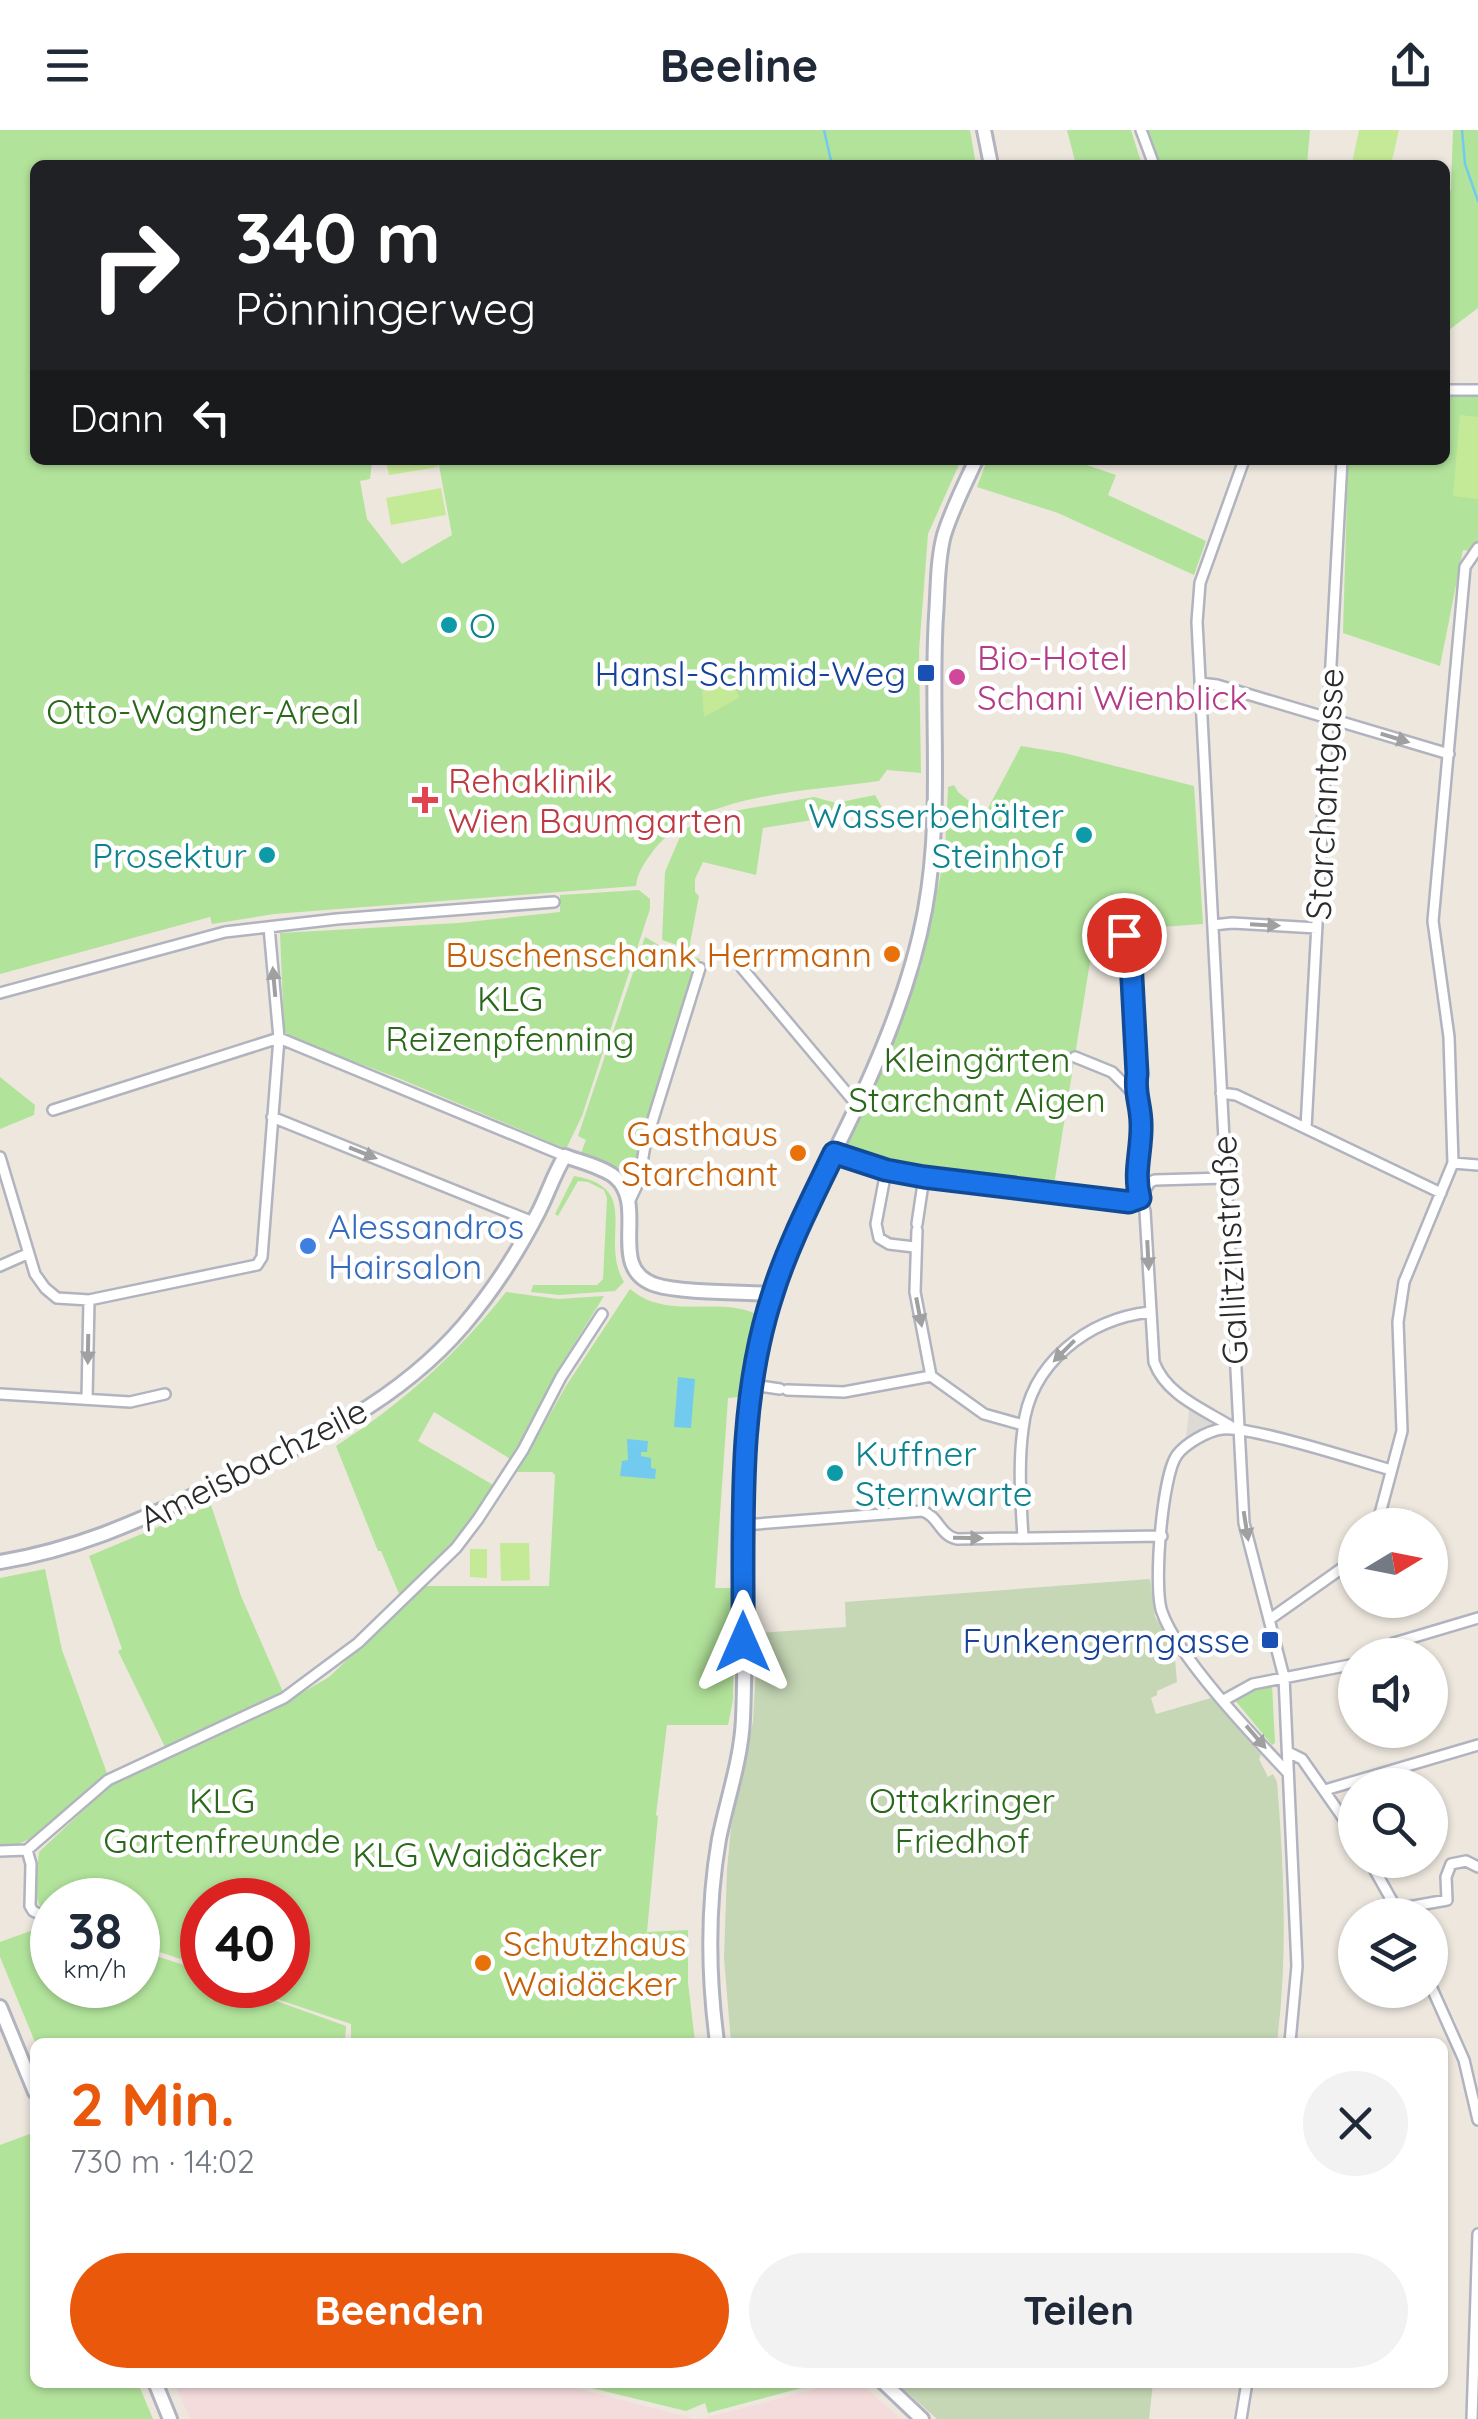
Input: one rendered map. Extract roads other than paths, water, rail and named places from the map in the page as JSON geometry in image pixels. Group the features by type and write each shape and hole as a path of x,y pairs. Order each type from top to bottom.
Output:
{"street":[{"path":"984,130 990,160"},
{"path":"1141,130 1152,160"},
{"path":"1450,390 1478,390"},
{"path":"716,2038 709,1984 709,1926 714,1872 742,1730 744,1525 753,1385 772,1294 805,1212 857,1105 910,974 925,912 937,796 933,671 940,557 948,524 974,465"},
{"name":"Gallitzinstraße","path":"1242,465 1196,601 1244,1522 1284,1678 1297,1966 1290,2038"},
{"name":"Starchantgasse","path":"1306,1128 1342,465"},
{"path":"1381,1508 1402,1431 1398,1322 1404,1282 1452,1163 1449,1037 1434,920 1464,572 1478,548"},
{"path":"1200,683 1449,754"},
{"path":"0,993 225,932 554,902"},
{"path":"1213,926 1232,923 1317,928"},
{"path":"0,1157 27,1254 51,1294 64,1300 89,1300 253,1268 262,1257 279,1038 269,927"},
{"path":"1105,932 1124,935 1130,941 1137,1074 1134,1094 1141,1119 1135,1175 1145,1211 1154,1362 1164,1382 1238,1430"},
{"path":"629,1202 639,1181 645,1146 700,968"},
{"path":"742,968 857,1105"},
{"path":"53,1110 279,1038 612,1174 629,1202 629,1256 647,1281 668,1287 772,1294"},
{"path":"1075,1057 1112,1072 1134,1094"},
{"path":"1221,1093 1236,1095 1441,1193"},
{"path":"272,1117 533,1222"},
{"path":"834,1153 886,1170 924,1177 1129,1202 1140,1198 1155,1180 1225,1178"},
{"name":"Ameisbachzeile","path":"0,1562 42,1555 117,1531 326,1434 367,1410 403,1383 461,1328 494,1288 566,1156"},
{"path":"1452,1163 1478,1165"},
{"path":"886,1170 876,1224 878,1238 889,1244 914,1247"},
{"path":"924,1177 914,1247 915,1292 931,1376 984,1414 1023,1425"},
{"path":"0,1266 27,1254"},
{"path":"86,1398 89,1300"},
{"path":"1023,1538 1023,1425 1041,1380 1072,1342 1111,1319 1150,1312"},
{"path":"0,1851 27,1850 108,1780 284,1698 366,1636 456,1548 478,1519 602,1314"},
{"path":"753,1385 844,1392 931,1376"},
{"path":"0,1394 130,1402 164,1394"},
{"path":"1288,1773 1224,1700 1162,1613 1159,1581 1168,1477 1177,1454 1224,1428 1391,1470"},
{"path":"744,1525 922,1511 934,1516 944,1534 954,1539 1162,1536"},
{"path":"1270,1620 1338,1571"},
{"path":"1411,1638 1478,1618"},
{"path":"1224,1700 1252,1684 1338,1667"},
{"path":"1326,1790 1478,1745"},
{"path":"1288,1752 1302,1758 1338,1809"},
{"path":"27,1850 31,1878"},
{"path":"1446,1898 1446,1876 1452,1864 1462,1861 1478,1867"},
{"path":"1448,1906 1450,1913"},
{"path":"0,2007 30,2080"},
{"path":"1441,2008 1464,2060 1478,2120"},
{"path":"1472,2419 1478,2234"},
{"path":"157,2388 170,2419"},
{"path":"889,2388 922,2419"},
{"path":"1241,2419 1246,2388"}],"water":[{"path":"678,1377 695,1379 691,1428 674,1427"},
{"path":"627,1439 648,1441 647,1452 641,1452 641,1456 651,1458 655,1479 620,1476 622,1461 628,1460"}],"waterway":[{"path":"824,130 831,160"},
{"path":"1462,130 1465,164 1478,201"}],"place":[{"name":"O","path":"449,625"},
{"name":"Hansl-Schmid-Weg","path":"926,673"},
{"name":"Bio-Hotel Schani Wienblick","path":"957,677"},
{"name":"Rehaklinik Wien Baumgarten","path":"425,800"},
{"name":"Wasserbehälter Steinhof","path":"1084,835"},
{"name":"Prosektur","path":"267,855"},
{"name":"Buschenschank Herrmann","path":"892,954"},
{"name":"Gasthaus Starchant","path":"798,1153"},
{"name":"Alessandros Hairsalon","path":"308,1246"},
{"name":"Kuffner Sternwarte","path":"835,1473"},
{"name":"Funkengerngasse","path":"1270,1640"},
{"name":"Schutzhaus Waidäcker","path":"483,1963"}],"park label":[{"name":"Otto-Wagner-Areal","path":"203,711"},
{"name":"KLG Reizenpfenning","path":"510,1018"},
{"name":"Kleingärten Starchant Aigen","path":"977,1079"},
{"name":"KLG Gartenfreunde","path":"222,1820"},
{"name":"Ottakringer Friedhof","path":"962,1820"},
{"name":"KLG Waidäcker","path":"477,1854"}]}
